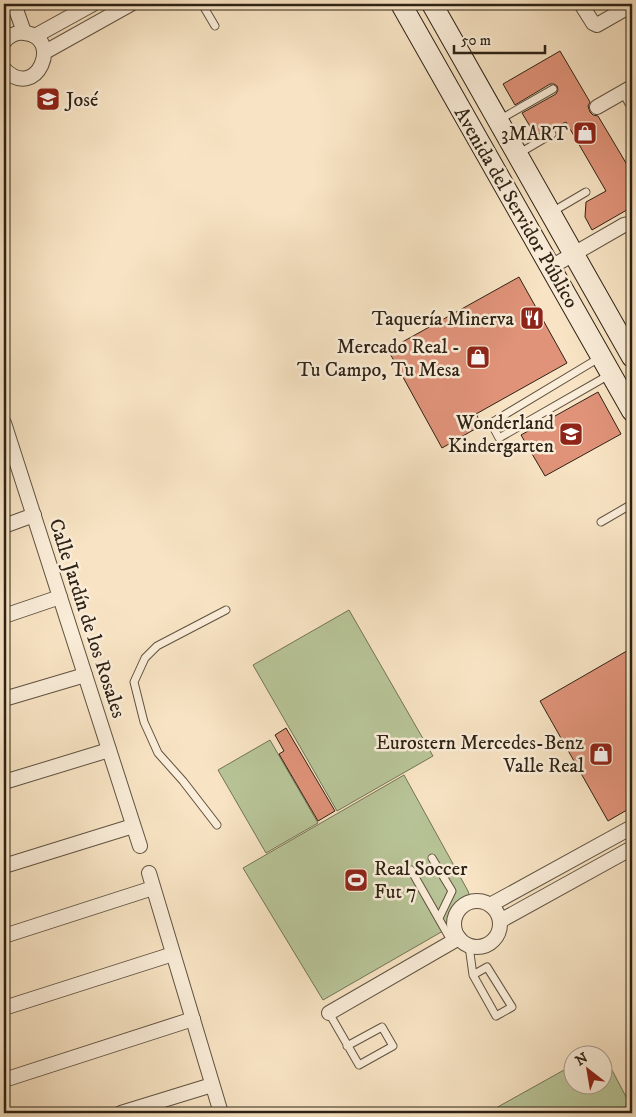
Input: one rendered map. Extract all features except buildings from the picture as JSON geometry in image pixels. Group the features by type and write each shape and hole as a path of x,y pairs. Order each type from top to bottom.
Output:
{"street":[{"path":"4,69 10,75 20,78 30,77 38,71 44,62 45,52 42,43 29,34 14,4"},
{"path":"4,38 11,35 29,34 93,4"},
{"path":"45,52 131,4"},
{"name":"Avenida del Servidor Público","path":"401,4 632,411"},
{"name":"Avenida del Servidor Público","path":"432,4 573,254 631,351"},
{"path":"581,4 593,23 597,25 632,5"},
{"path":"597,107 630,94"},
{"path":"551,268 629,221"},
{"name":"Calle Jardín de los Rosales","path":"4,423 140,846"},
{"path":"4,526 34,516"},
{"path":"4,616 60,597"},
{"path":"4,699 85,675"},
{"path":"4,782 109,750"},
{"path":"4,866 133,826"},
{"path":"490,905 632,827"},
{"path":"500,922 632,848"},
{"path":"148,873 221,1113"},
{"path":"4,936 153,888"},
{"path":"329,1013 460,942 476,947 488,944 497,934 500,922 498,915 490,905 478,901 471,902 460,908 456,914 454,926 460,942"},
{"path":"4,1008 173,954"},
{"path":"4,1080 193,1019"},
{"path":"121,1113 212,1085"}],"lane":[{"path":"202,4 215,26"},
{"path":"498,121 553,89"},
{"path":"518,155 552,134"},
{"path":"551,213 586,192"},
{"path":"606,365 500,438 491,424 606,365"},
{"path":"601,522 632,504"},
{"path":"217,825 183,781 158,753 144,722 134,682 145,658 157,646 226,610"},
{"path":"432,858 452,892 439,918"},
{"path":"411,870 439,918 460,942 473,975 496,1016 512,1007 487,967 473,975"},
{"path":"329,1013 348,1046 359,1065 393,1046 382,1027 348,1046"}],"green space":[{"path":"349,610 433,756 337,811 253,665"},
{"path":"270,740 318,823 266,853 218,770"},
{"name":"Real Soccer Fut 7","path":"404,775 470,897 460,902 454,908 450,927 323,1000 243,868"},
{"path":"564,1070 564,1094 614,1094 614,1074 632,1108 632,1113 487,1113"}],"place":[{"name":"José","path":"48,99"},
{"name":"3MART","path":"585,133"},
{"name":"Taquería Minerva","path":"532,318"},
{"name":"Mercado Real - Tu Campo, Tu Mesa","path":"478,357"},
{"name":"Wonderland Kindergarten","path":"571,434"},
{"name":"Eurostern Mercedes-Benz Valle Real","path":"601,754"},
{"name":"Real Soccer Fut 7","path":"356,880"}]}
